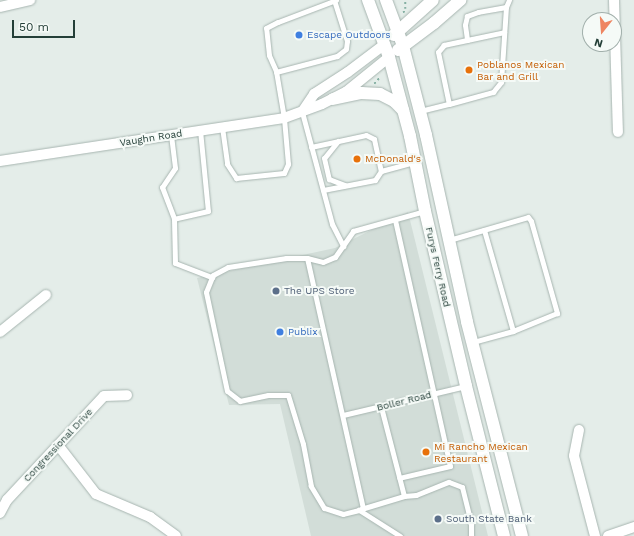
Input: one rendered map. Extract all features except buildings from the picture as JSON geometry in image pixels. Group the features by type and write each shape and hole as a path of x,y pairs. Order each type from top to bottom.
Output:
{"main road":[{"name":"Furys Ferry Road","path":"368,0 385,44 403,110 466,386 504,536"},
{"name":"Furys Ferry Road","path":"386,0 404,46 472,342 522,536"},
{"path":"385,44 433,0"},
{"path":"389,57 434,23 460,0"},
{"path":"333,99 360,93 380,94 394,101 403,110"}],"street":[{"path":"0,6 30,0"},
{"path":"614,0 618,132"},
{"path":"302,112 314,94 348,72 385,44"},
{"name":"Vaughn Road","path":"0,161 284,118 333,99 346,92 389,57"},
{"path":"0,332 46,295"},
{"name":"Congressional Drive","path":"0,513 7,500 104,396 127,395"},
{"path":"579,430 574,456 596,536"},
{"path":"58,445 96,494 150,517 176,536"},
{"path":"608,536 634,527"}],"lane":[{"path":"222,127 227,164 236,178 284,173 288,164 284,118 276,72 269,55 265,34 267,27 335,0 347,41 346,49 337,56 276,72"},
{"path":"420,111 493,92 501,82 506,7 509,0"},
{"path":"467,40 465,25 467,16 478,12 506,7"},
{"path":"449,104 438,52 444,45 504,32"},
{"path":"302,112 332,224 343,246"},
{"path":"174,219 208,211 200,130"},
{"path":"171,135 176,168 162,187 174,219 175,263 212,277"},
{"path":"311,147 366,135 374,139 381,171"},
{"path":"338,141 324,158 329,179 346,185"},
{"path":"323,190 375,180 381,171 415,162"},
{"path":"425,211 353,230 335,257 323,262 307,258 286,258 239,264 228,267 212,277 206,292 227,391 240,401 268,395 288,396 303,444 311,486 324,508 343,514 404,496 416,495 449,482 462,487 471,524 471,536"},
{"path":"449,240 528,217 531,221 557,313 513,331 472,342"},
{"path":"395,220 432,394 450,466 399,478"},
{"path":"484,230 513,331"},
{"path":"307,258 343,415 361,509 400,536"},
{"name":"Boller Road","path":"343,415 466,386"},
{"path":"381,406 404,496"}],"path":[{"path":"401,14 405,9 405,2"},
{"path":"372,87 380,77"}],"shaded area":[{"path":"408,212 488,536 311,536 280,404 229,405 197,278 335,248"}],"place":[{"name":"Escape Outdoors","path":"299,35"},
{"name":"Poblanos Mexican Bar and Grill","path":"469,70"},
{"name":"McDonald's","path":"357,159"},
{"name":"The UPS Store","path":"276,291"},
{"name":"Publix","path":"280,332"},
{"name":"Mi Rancho Mexican Restaurant","path":"426,452"},
{"name":"South State Bank","path":"438,519"}]}
